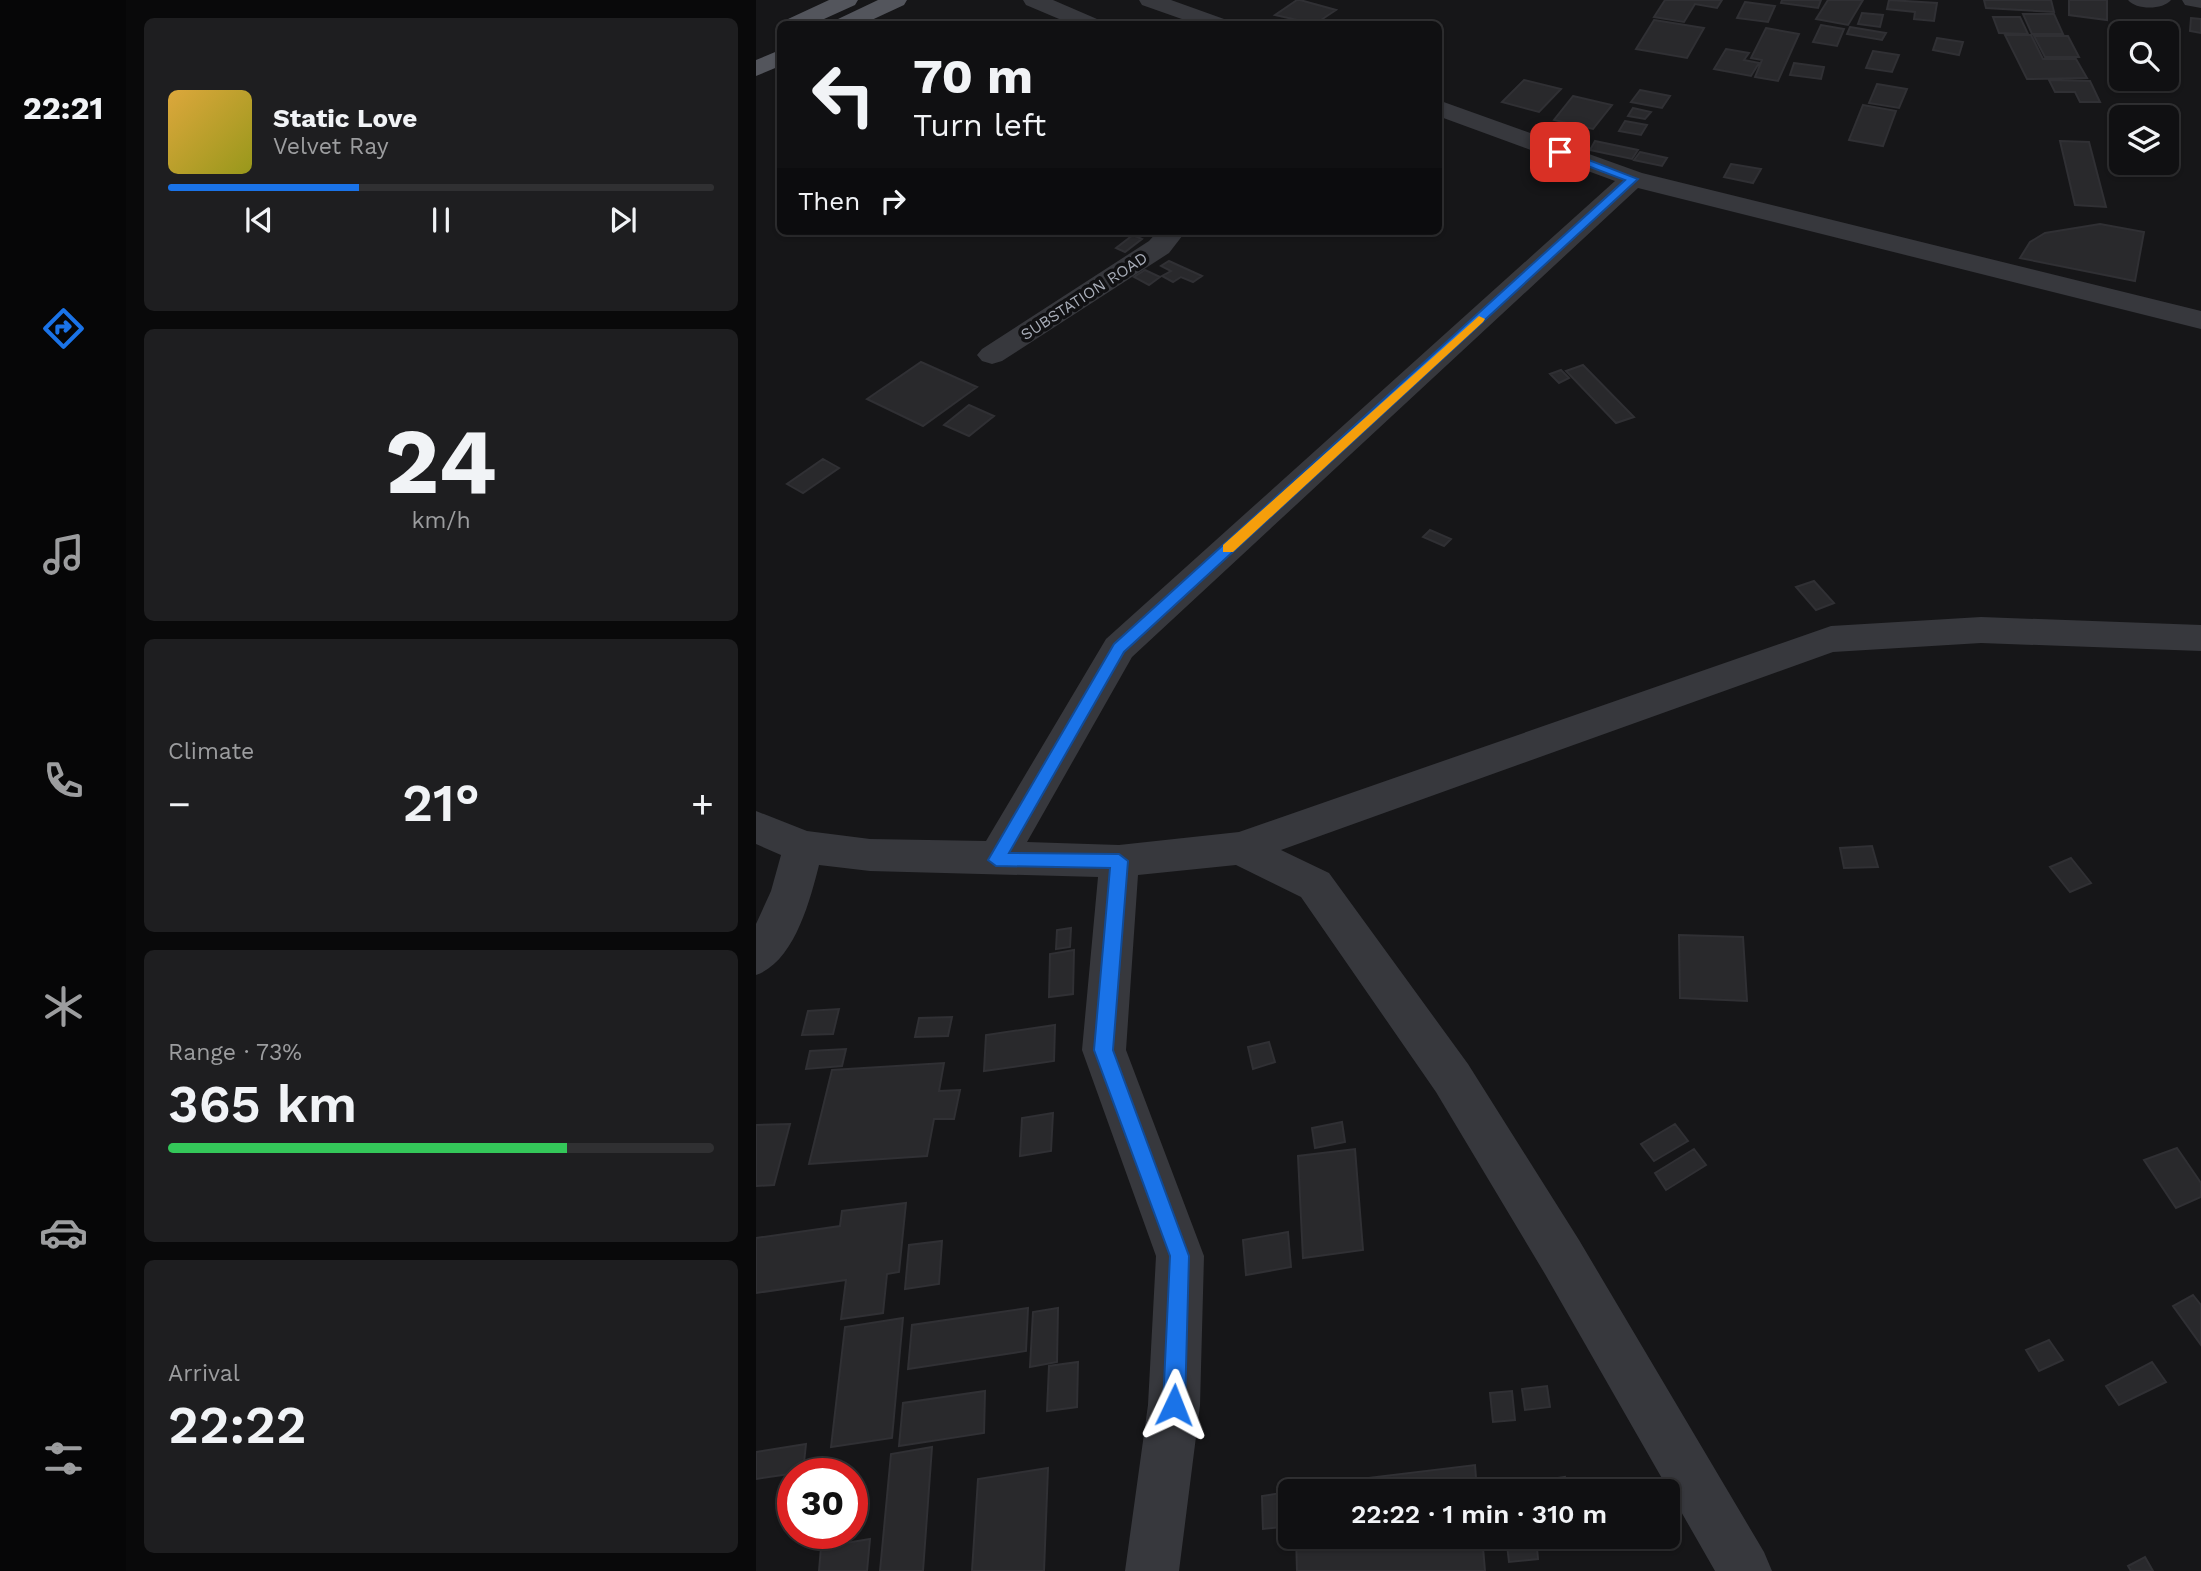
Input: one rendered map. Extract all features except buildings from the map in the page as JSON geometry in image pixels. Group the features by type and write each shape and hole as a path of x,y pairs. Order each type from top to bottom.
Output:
{"main road":[{"path":"802,21 847,0"},
{"path":"852,21 896,0"},
{"path":"756,44 777,34"},
{"path":"756,69 777,58"}],"street":[{"path":"1034,0 1082,21"},
{"path":"1150,0 1208,21"},
{"path":"2139,0 2160,0"},
{"path":"2193,0 2201,1"},
{"path":"1442,108 1633,179 2201,320"},
{"path":"996,860 1119,648 1633,179"},
{"name":"SUBSTATION ROAD","path":"992,355 1159,247 1169,235"},
{"path":"756,827 803,847 870,855 1119,861 1240,848 1831,639 1981,630 2201,638"},
{"path":"756,957 768,942 794,891 803,847"},
{"path":"1240,848 1315,885 1376,968 1452,1078 1549,1235 1745,1571"},
{"path":"1119,861 1104,1050 1180,1256 1174,1405 1152,1571"}],"slow traffic":[{"path":"1228,549 1479,319"}],"route":[{"path":"1174,1405 1180,1256 1104,1050 1119,861 996,860 1119,648 1633,179 1560,152"}]}
